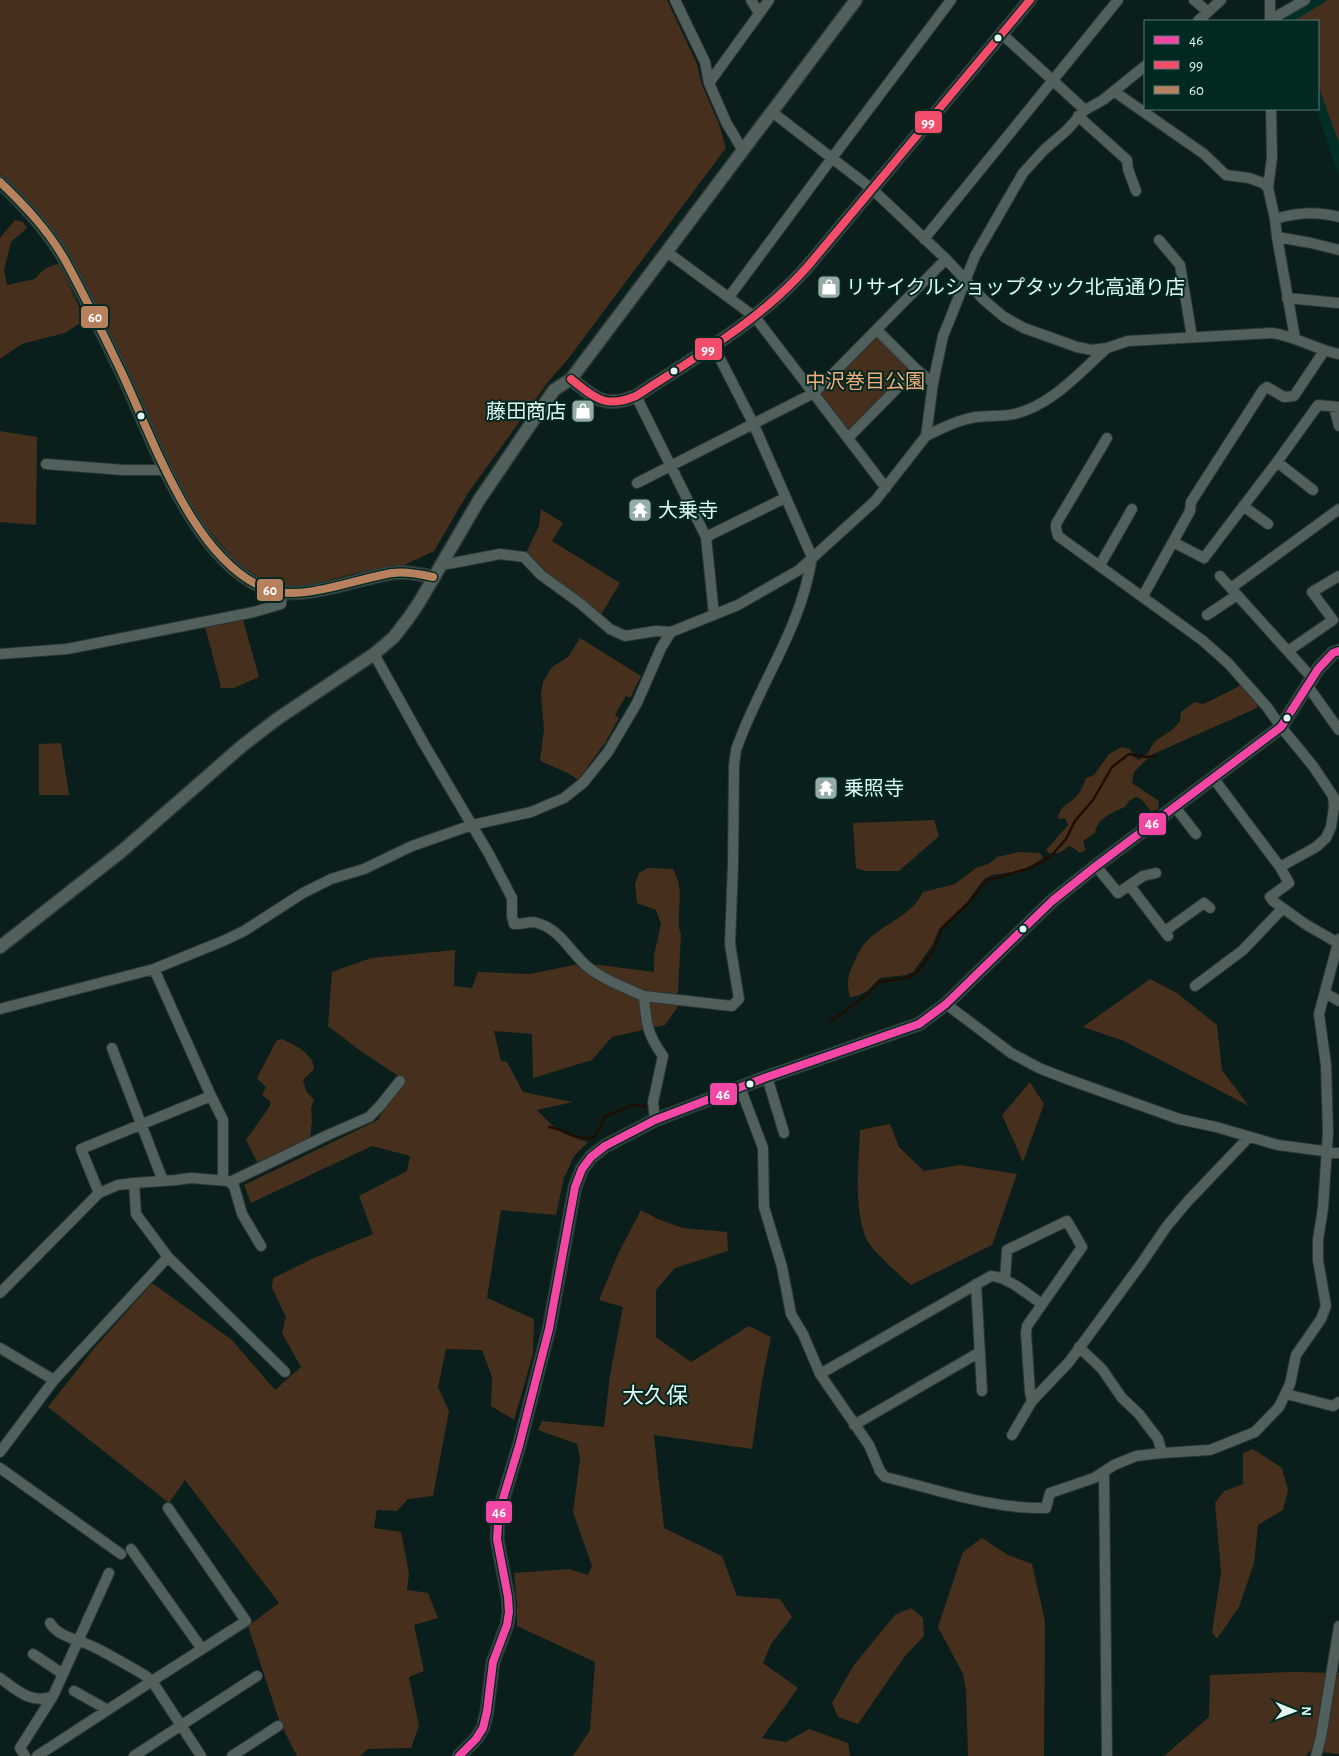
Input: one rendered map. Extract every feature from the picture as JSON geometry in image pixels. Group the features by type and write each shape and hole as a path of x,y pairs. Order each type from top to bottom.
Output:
{"street":[{"path":"675,0 704,62 709,83 726,122 743,151"},
{"path":"751,0 759,13"},
{"path":"709,83 769,0"},
{"path":"0,947 122,851 242,746 278,719 374,654 394,637 410,616 479,500 554,390 571,379 856,0"},
{"path":"729,297 951,0"},
{"path":"571,379 601,400 612,403 624,401 636,396 755,317 792,285 1030,0"},
{"path":"924,238 1118,0"},
{"path":"1194,0 1208,12"},
{"path":"1199,20 1222,0"},
{"path":"1270,0 1270,20"},
{"path":"1272,20 1305,0"},
{"path":"1002,34 1052,81 1128,160 1128,169 1136,191"},
{"path":"926,436 933,383 944,336 965,279 975,256 1023,173 1082,113 1115,92 1144,67"},
{"path":"1115,92 1204,154 1226,174 1249,178 1263,183 1268,188"},
{"path":"1271,110 1272,157 1268,188 1275,219 1287,298 1296,338"},
{"path":"772,112 872,189 946,259 984,300 1004,317 1024,328 1077,347 1092,350 1107,348 1128,341 1272,333 1286,334 1324,351 1339,354"},
{"path":"0,182 42,224 64,259 121,371 193,521 212,546 230,565 245,577 266,589 282,593 315,590 393,573 420,574 433,577"},
{"path":"1275,219 1290,214 1314,212 1339,217"},
{"path":"1277,237 1339,250"},
{"path":"1159,240 1180,265 1192,337"},
{"path":"667,252 755,317 886,488"},
{"path":"637,483 814,393 946,259"},
{"path":"1287,298 1339,303"},
{"path":"877,330 916,369 933,383"},
{"path":"374,654 424,744 489,854 512,898 514,924 533,922 543,925 562,939 588,968 620,986 644,996 732,1006 739,999 730,944 734,766 736,750 795,621 809,580 812,557 753,424 713,345"},
{"path":"440,564 453,564 500,554 524,557 541,575 581,604 610,629 625,636 656,631 671,632 738,605 799,570 875,501 926,436 959,421 977,416 1014,414 1031,408 1048,399 1107,348"},
{"path":"1143,596 1190,511 1191,502 1263,390 1267,387 1284,398 1294,396 1324,351"},
{"path":"848,438 916,369"},
{"path":"636,396 706,537 714,615"},
{"path":"1173,542 1204,558 1318,405 1337,407 1339,426"},
{"path":"1107,438 1056,528 1058,536 1143,596 1228,662 1268,707 1281,727 1313,766 1336,800 1326,838 1280,867"},
{"path":"1277,462 1313,490"},
{"path":"46,464 124,470 167,470"},
{"path":"706,537 786,498"},
{"path":"1242,506 1268,524"},
{"path":"1100,565 1132,509"},
{"path":"1206,615 1339,509"},
{"path":"1220,576 1288,651 1339,730"},
{"path":"1288,651 1333,620 1312,592 1339,576"},
{"path":"0,654 67,649 254,612 280,604 282,593"},
{"path":"0,1010 154,969 244,931 303,893 325,882 364,869 412,846 472,825 531,812 564,798 583,783 608,752 637,703 661,648 671,632"},
{"path":"461,1755 476,1739 483,1728 487,1711 492,1662 507,1625 509,1612 508,1597 496,1539 499,1512 519,1446 550,1329 575,1187 582,1169 591,1157 605,1146 656,1120 767,1077 920,1024 946,1004 1052,901 1281,727 1318,669 1333,653 1339,651"},
{"path":"740,1087 763,1148 764,1207 782,1266 792,1314 805,1338 820,1374 869,1445 880,1471 886,1477 974,1501 1022,1509 1046,1508 1050,1493 1104,1473 1114,1465 1136,1456 1210,1450 1255,1432 1279,1407 1290,1384 1296,1355 1322,1319 1326,1306 1318,1260 1318,1240 1323,1208 1328,1132 1326,1065 1319,1014 1339,941 1282,908 1270,896 1289,883 1280,867 1214,779"},
{"path":"1175,807 1196,834"},
{"path":"1096,866 1115,892 1121,892 1143,876 1156,873"},
{"path":"1130,886 1166,934 1204,903 1210,908"},
{"path":"1195,986 1243,950 1282,908"},
{"path":"154,969 222,1120 227,1181 234,1186 242,1214 261,1246"},
{"path":"1325,993 1339,1001"},
{"path":"644,996 647,1026 652,1041 663,1056 653,1102 656,1120"},
{"path":"946,1004 1011,1053 1038,1068 1179,1119 1285,1146 1339,1153"},
{"path":"112,1048 163,1181"},
{"path":"767,1077 784,1133"},
{"path":"0,1293 99,1193 118,1185 134,1183 191,1178 227,1181 368,1117 379,1107 400,1081"},
{"path":"99,1193 81,1149 211,1096"},
{"path":"1012,1435 1032,1401 1068,1362 1142,1264 1167,1226 1188,1200 1249,1136"},
{"path":"134,1183 136,1214 168,1257 285,1372"},
{"path":"1005,1279 1007,1250 1067,1221 1082,1247 1027,1326 1032,1401"},
{"path":"0,1452 54,1380 168,1257"},
{"path":"820,1374 991,1276 1005,1279 1042,1304"},
{"path":"976,1284 982,1391"},
{"path":"1079,1347 1102,1369 1122,1398 1139,1414 1158,1439 1162,1453"},
{"path":"0,1348 54,1380"},
{"path":"854,1425 980,1352"},
{"path":"1286,1394 1333,1406 1339,1402"},
{"path":"0,1468 121,1554"},
{"path":"1104,1473 1107,1756"},
{"path":"37,1756 246,1621 168,1508"},
{"path":"131,1549 202,1649"},
{"path":"20,1754 64,1674 109,1573"},
{"path":"50,1622 54,1628 78,1642 96,1648 152,1681 202,1756"},
{"path":"1316,1756 1321,1737 1339,1626"},
{"path":"33,1654 64,1674"},
{"path":"134,1756 257,1676"},
{"path":"0,1678 27,1696 40,1700 52,1696"},
{"path":"74,1690 108,1710"},
{"path":"232,1756 278,1726"}],"shaded area":[{"path":"1312,0 1339,0 1339,176 1316,110 1319,110 1319,20 1287,20 1285,16"}],"green space":[{"path":"0,0 667,0 697,64 702,85 719,124 726,148 568,359 548,382 468,493 434,551 404,565 356,573 311,585 295,587 278,585 259,577 231,556 189,503 76,267 49,225 0,173"},
{"path":"1328,0 1339,0 1339,143 1319,88 1319,20 1297,19"},
{"path":"15,220 23,222 27,228 11,242 4,270 7,285 35,279 46,268 60,264 85,320 65,333 22,344 0,359 0,238"},
{"name":"中沢巻目公園","path":"877,330 916,369 848,438 814,393"},
{"path":"0,431 37,437 36,525 0,522"},
{"path":"541,509 563,523 552,541 620,583 601,615 544,571 526,553 539,526"},
{"path":"243,620 259,677 234,688 218,688 221,687 205,627"},
{"path":"580,638 641,676 630,698 626,696 615,715 619,718 605,743 578,780 568,773 540,761 544,729 541,694 543,682 552,667 568,657"},
{"path":"1242,684 1258,704 1257,708 1151,755 1134,772 1132,783 1159,801 1158,809 1151,811 1141,799 1136,797 1129,801 1126,806 1112,813 1099,823 1095,833 1083,841 1086,850 1080,853 1069,846 1057,853 1049,853 1046,850 1068,825 1065,818 1058,819 1061,809 1076,797 1086,778 1094,775 1109,754 1122,747 1130,749 1134,757 1139,760 1148,753 1154,742 1173,729 1180,721 1181,712 1195,702 1203,704"},
{"path":"61,743 69,795 39,795 39,744"},
{"path":"934,820 939,836 899,871 865,871 856,868 853,823"},
{"path":"1019,852 1040,853 1043,858 1031,866 1013,872 992,875 984,879 967,902 939,929 933,944 914,971 906,975 880,978 867,991 850,997 849,974 863,946 872,936 911,908 923,892 955,884 976,868 990,863 997,857"},
{"path":"648,868 673,869 680,894 679,928 681,935 677,1008 665,1025 612,1037 592,1060 533,1078 532,1034 494,1031 501,1061 507,1062 523,1092 573,1102 537,1110 560,1130 588,1142 574,1156 564,1178 556,1215 501,1210 487,1298 534,1319 533,1354 514,1420 491,1406 492,1377 482,1350 446,1349 438,1387 449,1411 433,1496 408,1499 397,1511 377,1510 374,1528 401,1532 409,1573 407,1590 428,1593 438,1618 414,1625 424,1671 409,1677 419,1726 411,1748 368,1749 360,1756 297,1756 280,1723 248,1626 279,1603 185,1480 169,1503 48,1407 96,1346 152,1283 232,1340 275,1390 301,1367 282,1333 286,1317 272,1288 273,1278 314,1258 373,1234 359,1196 407,1171 410,1156 372,1146 251,1203 244,1185 378,1120 400,1077 362,1052 328,1026 332,972 371,958 455,950 454,986 472,988 478,972 530,974 584,963 654,972 654,955 661,924 656,910 637,903 635,884 639,873"},
{"path":"1150,979 1177,993 1217,1025 1222,1070 1249,1106 1124,1041 1083,1027"},
{"path":"282,1039 303,1050 313,1063 314,1069 303,1080 306,1091 314,1100 311,1108 310,1138 257,1162 246,1140 270,1106 270,1101 262,1095 266,1087 257,1078 277,1040"},
{"path":"1030,1082 1044,1104 1023,1162 1002,1115"},
{"path":"890,1124 899,1147 924,1171 960,1165 1017,1174 992,1245 911,1285 873,1249 866,1238 859,1212 860,1130"},
{"path":"641,1210 658,1219 683,1228 727,1232 728,1251 675,1268 656,1290 656,1337 691,1362 749,1326 771,1337 762,1381 752,1449 654,1435 664,1528 722,1556 737,1596 780,1599 792,1617 771,1644 763,1663 798,1688 762,1738 786,1742 809,1729 848,1743 850,1756 573,1756 590,1730 595,1662 517,1626 514,1573 569,1569 588,1575 592,1566 573,1512 580,1459 577,1444 538,1430 542,1421 604,1427 610,1375 623,1307 599,1300 618,1254"},
{"path":"1253,1449 1282,1468 1288,1490 1283,1510 1258,1525 1254,1563 1239,1607 1217,1639 1212,1632 1221,1572 1215,1503 1224,1491 1243,1484 1243,1453"},
{"path":"982,1538 1008,1555 1032,1564 1045,1621 1044,1756 968,1756 966,1690 963,1674 938,1627 963,1552"},
{"path":"911,1608 923,1618 924,1636 905,1656 858,1724 838,1717 832,1703 854,1665 895,1615"},
{"path":"1294,1672 1339,1673 1339,1754 1310,1751 1306,1756 1164,1756 1209,1717 1210,1675"}],"waterway":[{"path":"830,1022 868,994 879,982 907,978 920,969 934,949 942,928 968,904 986,881 1027,869 1052,855 1066,839 1075,821 1093,800 1112,767 1129,754 1146,757 1156,756"},
{"path":"549,1127 582,1138 593,1138 600,1128 604,1117 632,1105 649,1107"}],"transit line":[{"name":"99","path":"571,379 601,400 616,402 625,400 636,396 749,321 789,286 808,266 1030,0"},
{"name":"60","path":"0,182 36,219 58,249 101,329 178,495 217,553 241,574 267,589 281,592 312,591 397,572 433,577"},
{"name":"46","path":"459,1756 476,1739 483,1728 493,1662 507,1625 509,1612 508,1597 497,1539 499,1512 519,1446 549,1329 575,1187 582,1169 591,1157 605,1146 655,1120 767,1077 919,1024 946,1004 1052,901 1281,727 1318,669 1333,653 1339,651"}],"place":[{"name":"リサイクルショップタック北高通り店","path":"829,287"},
{"name":"藤田商店","path":"583,411"},
{"name":"大乗寺","path":"640,510"},
{"name":"乗照寺","path":"826,788"}],"district":[{"name":"大久保","path":"655,1395"}]}
